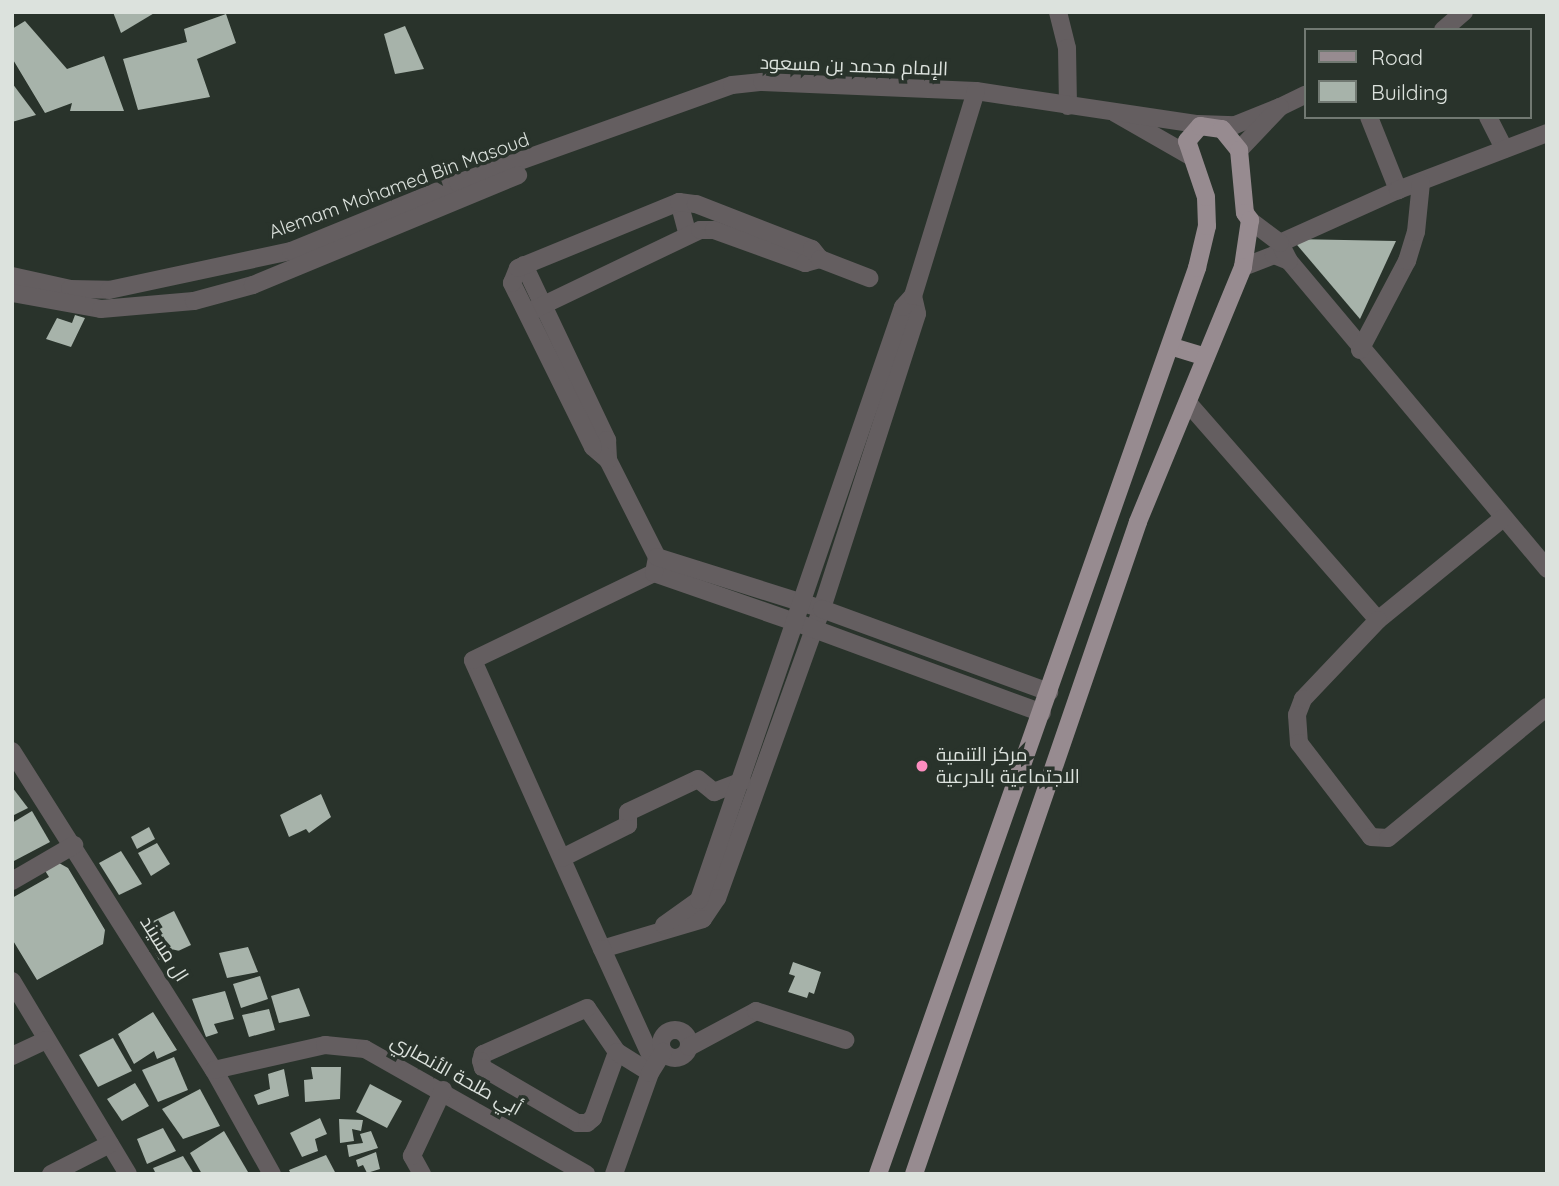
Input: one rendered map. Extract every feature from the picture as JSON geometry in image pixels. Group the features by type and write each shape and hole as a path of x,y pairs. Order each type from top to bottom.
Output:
{"main road":[{"path":"878,1174 1173,346 1207,226 1206,197 1186,141 1200,126 1222,130 1239,150 1245,213 1250,220 1243,267 1138,522 914,1174"},
{"path":"1173,346 1206,357"},
{"path":"1113,513 1138,522"}],"street":[{"path":"1058,12 1067,48 1068,106"},
{"name":"الإمام محمد بن مسعود","path":"560,150 732,85 762,82 976,91 1115,113 1138,112 1198,124 1235,125 1304,95"},
{"path":"633,943 699,900 903,307 913,296 976,91"},
{"path":"1239,150 1280,107"},
{"name":"الإمام محمد بن مسعود","path":"1115,113 1190,156"},
{"path":"1370,119 1398,190"},
{"path":"1489,119 1504,149"},
{"path":"1280,243 1398,190 1547,133"},
{"name":"Alemam Mohamed Bin Masoud","path":"12,276 70,289 109,290 219,268 291,251 458,183 560,150"},
{"name":"Alemam Mohamed Bin Masoud","path":"12,293 101,309 194,301 224,293 523,173 560,150"},
{"path":"1360,350 1407,261 1416,232 1421,183"},
{"path":"679,202 688,235"},
{"path":"820,260 812,249 696,204 679,202 524,265 535,309 607,440 608,460 656,565 795,622 1041,713"},
{"path":"1250,220 1280,243 1289,261 1360,350 1547,569"},
{"path":"535,309 688,235 714,230 805,262 820,260 869,278"},
{"path":"1243,267 1274,255 1289,261"},
{"path":"219,268 202,279 201,286 205,292 224,293"},
{"path":"602,949 633,943 704,919 717,898 822,609 917,314 913,296"},
{"path":"1188,403 1378,620"},
{"path":"1503,518 1378,620 1303,699 1297,715 1299,743 1371,837 1388,838 1547,707"},
{"path":"656,1063 473,660 656,565 822,609 1049,692"},
{"name":"ال مسيند","path":"12,751 214,1070 272,1174"},
{"path":"562,859 628,825 628,812 698,779 713,792 742,781"},
{"path":"12,881 74,845"},
{"path":"12,981 128,1174"},
{"path":"617,1052 587,1124 577,1123 483,1068 481,1061 483,1054 587,1008 617,1052 656,1063"},
{"path":"614,1174 656,1063 662,1038 673,1031 685,1035 689,1047 756,1011 845,1040"},
{"path":"12,1056 47,1040"},
{"name":"أبي طلحة الأنصاري","path":"214,1070 325,1045 365,1049 443,1090 586,1174"},
{"path":"422,1174 412,1156 443,1090"},
{"path":"51,1174 110,1144"}],"building":[{"path":"113,12 156,12 121,33"},
{"path":"226,14 236,43 197,59 210,97 138,110 123,59 187,42 184,29"},
{"path":"25,21 67,69 104,56 124,111 70,111 72,103 45,113 12,58 12,29"},
{"path":"405,26 424,69 395,74 384,34"},
{"path":"12,83 36,115 12,122"},
{"path":"1292,239 1396,241 1360,319"},
{"path":"75,315 85,318 71,347 46,339 57,318 72,323"},
{"path":"12,787 28,808 12,816"},
{"path":"321,794 331,817 309,833 306,829 289,837 280,815"},
{"path":"32,811 50,842 12,862 12,823"},
{"path":"149,827 155,839 137,849 131,837"},
{"path":"157,843 170,864 151,876 138,853"},
{"path":"121,851 142,884 119,895 99,863"},
{"path":"59,863 68,868 105,930 103,944 37,980 12,939 12,898 49,877 44,869"},
{"path":"174,911 191,945 159,960 141,927"},
{"path":"248,947 258,972 227,978 219,953"},
{"path":"793,962 821,972 814,994 809,992 807,998 788,992 795,976 789,974"},
{"path":"260,976 268,999 241,1008 233,984"},
{"path":"299,988 310,1016 279,1023 271,996"},
{"path":"225,991 234,1019 214,1024 218,1033 206,1037 192,999"},
{"path":"269,1009 275,1030 249,1037 242,1015"},
{"path":"153,1012 177,1050 157,1059 154,1051 134,1064 118,1034"},
{"path":"113,1038 132,1071 98,1087 79,1055"},
{"path":"174,1057 188,1090 158,1102 142,1070"},
{"path":"311,1067 341,1067 340,1099 305,1102 304,1080 313,1079"},
{"path":"284,1069 289,1096 258,1105 254,1095 270,1089 268,1074"},
{"path":"135,1083 149,1106 122,1121 107,1099"},
{"path":"370,1084 402,1101 387,1128 356,1112"},
{"path":"200,1089 220,1126 183,1139 162,1109"},
{"path":"320,1118 327,1134 315,1139 318,1151 302,1157 290,1133"},
{"path":"339,1119 363,1120 361,1131 352,1129 354,1141 340,1143"},
{"path":"163,1128 176,1151 147,1164 137,1139"},
{"path":"224,1131 248,1174 202,1174 190,1153"},
{"path":"371,1131 378,1148 349,1157 347,1145 363,1143 360,1134"},
{"path":"376,1152 380,1169 367,1173 363,1165 358,1167 356,1160"},
{"path":"326,1155 336,1174 291,1174 289,1170"},
{"path":"183,1156 194,1174 156,1174 153,1168"}],"place":[{"name":"مركز التنمية الاجتماعية بالدرعية","path":"922,766"}]}
